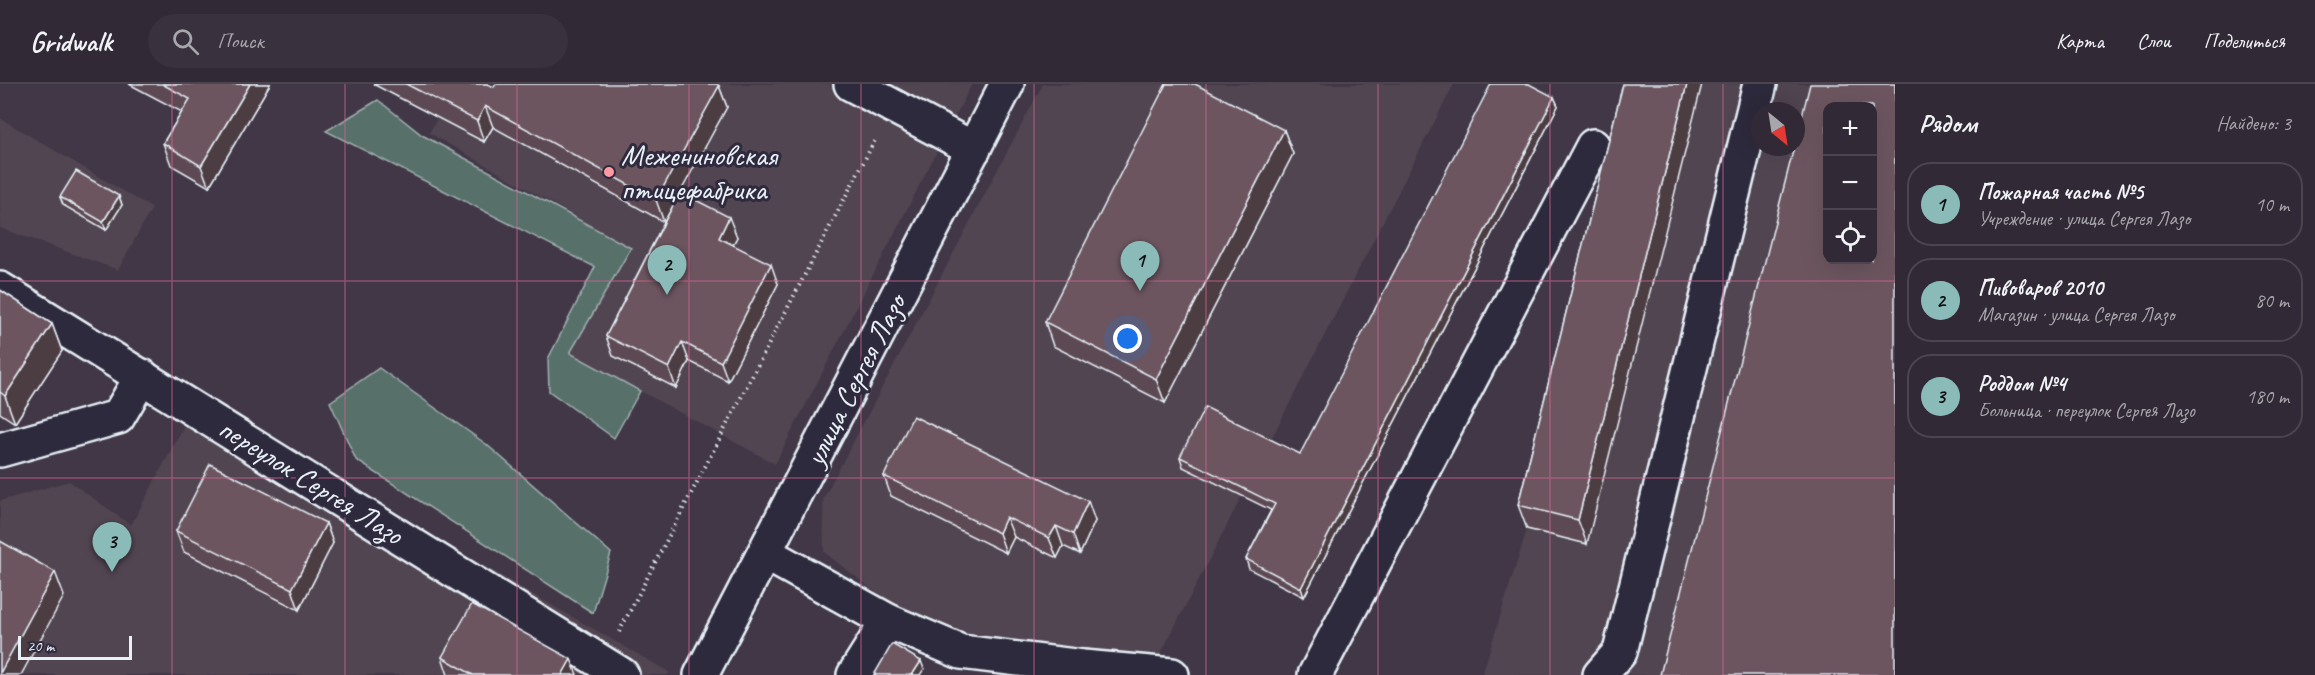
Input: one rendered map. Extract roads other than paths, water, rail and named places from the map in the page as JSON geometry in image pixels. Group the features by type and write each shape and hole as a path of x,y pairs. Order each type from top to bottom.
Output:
{"street":[{"name":"улица Сергея Лазо","path":"701,675 1007,84"},
{"path":"1600,675 1620,652 1760,84"},
{"path":"872,93 974,149"},
{"path":"1315,675 1593,146"},
{"name":"переулок Сергея Лазо","path":"0,289 612,670"},
{"path":"0,450 118,417 142,376"},
{"path":"765,553 888,621 961,652 1172,675"},
{"path":"854,675 888,621"}],"place":[{"name":"Межениновская птицефабрика","path":"609,172"},
{"name":"Пожарная часть №5","path":"1140,291"},
{"name":"Пивоваров 2010","path":"667,295"},
{"name":"Роддом №4","path":"112,572"}]}
